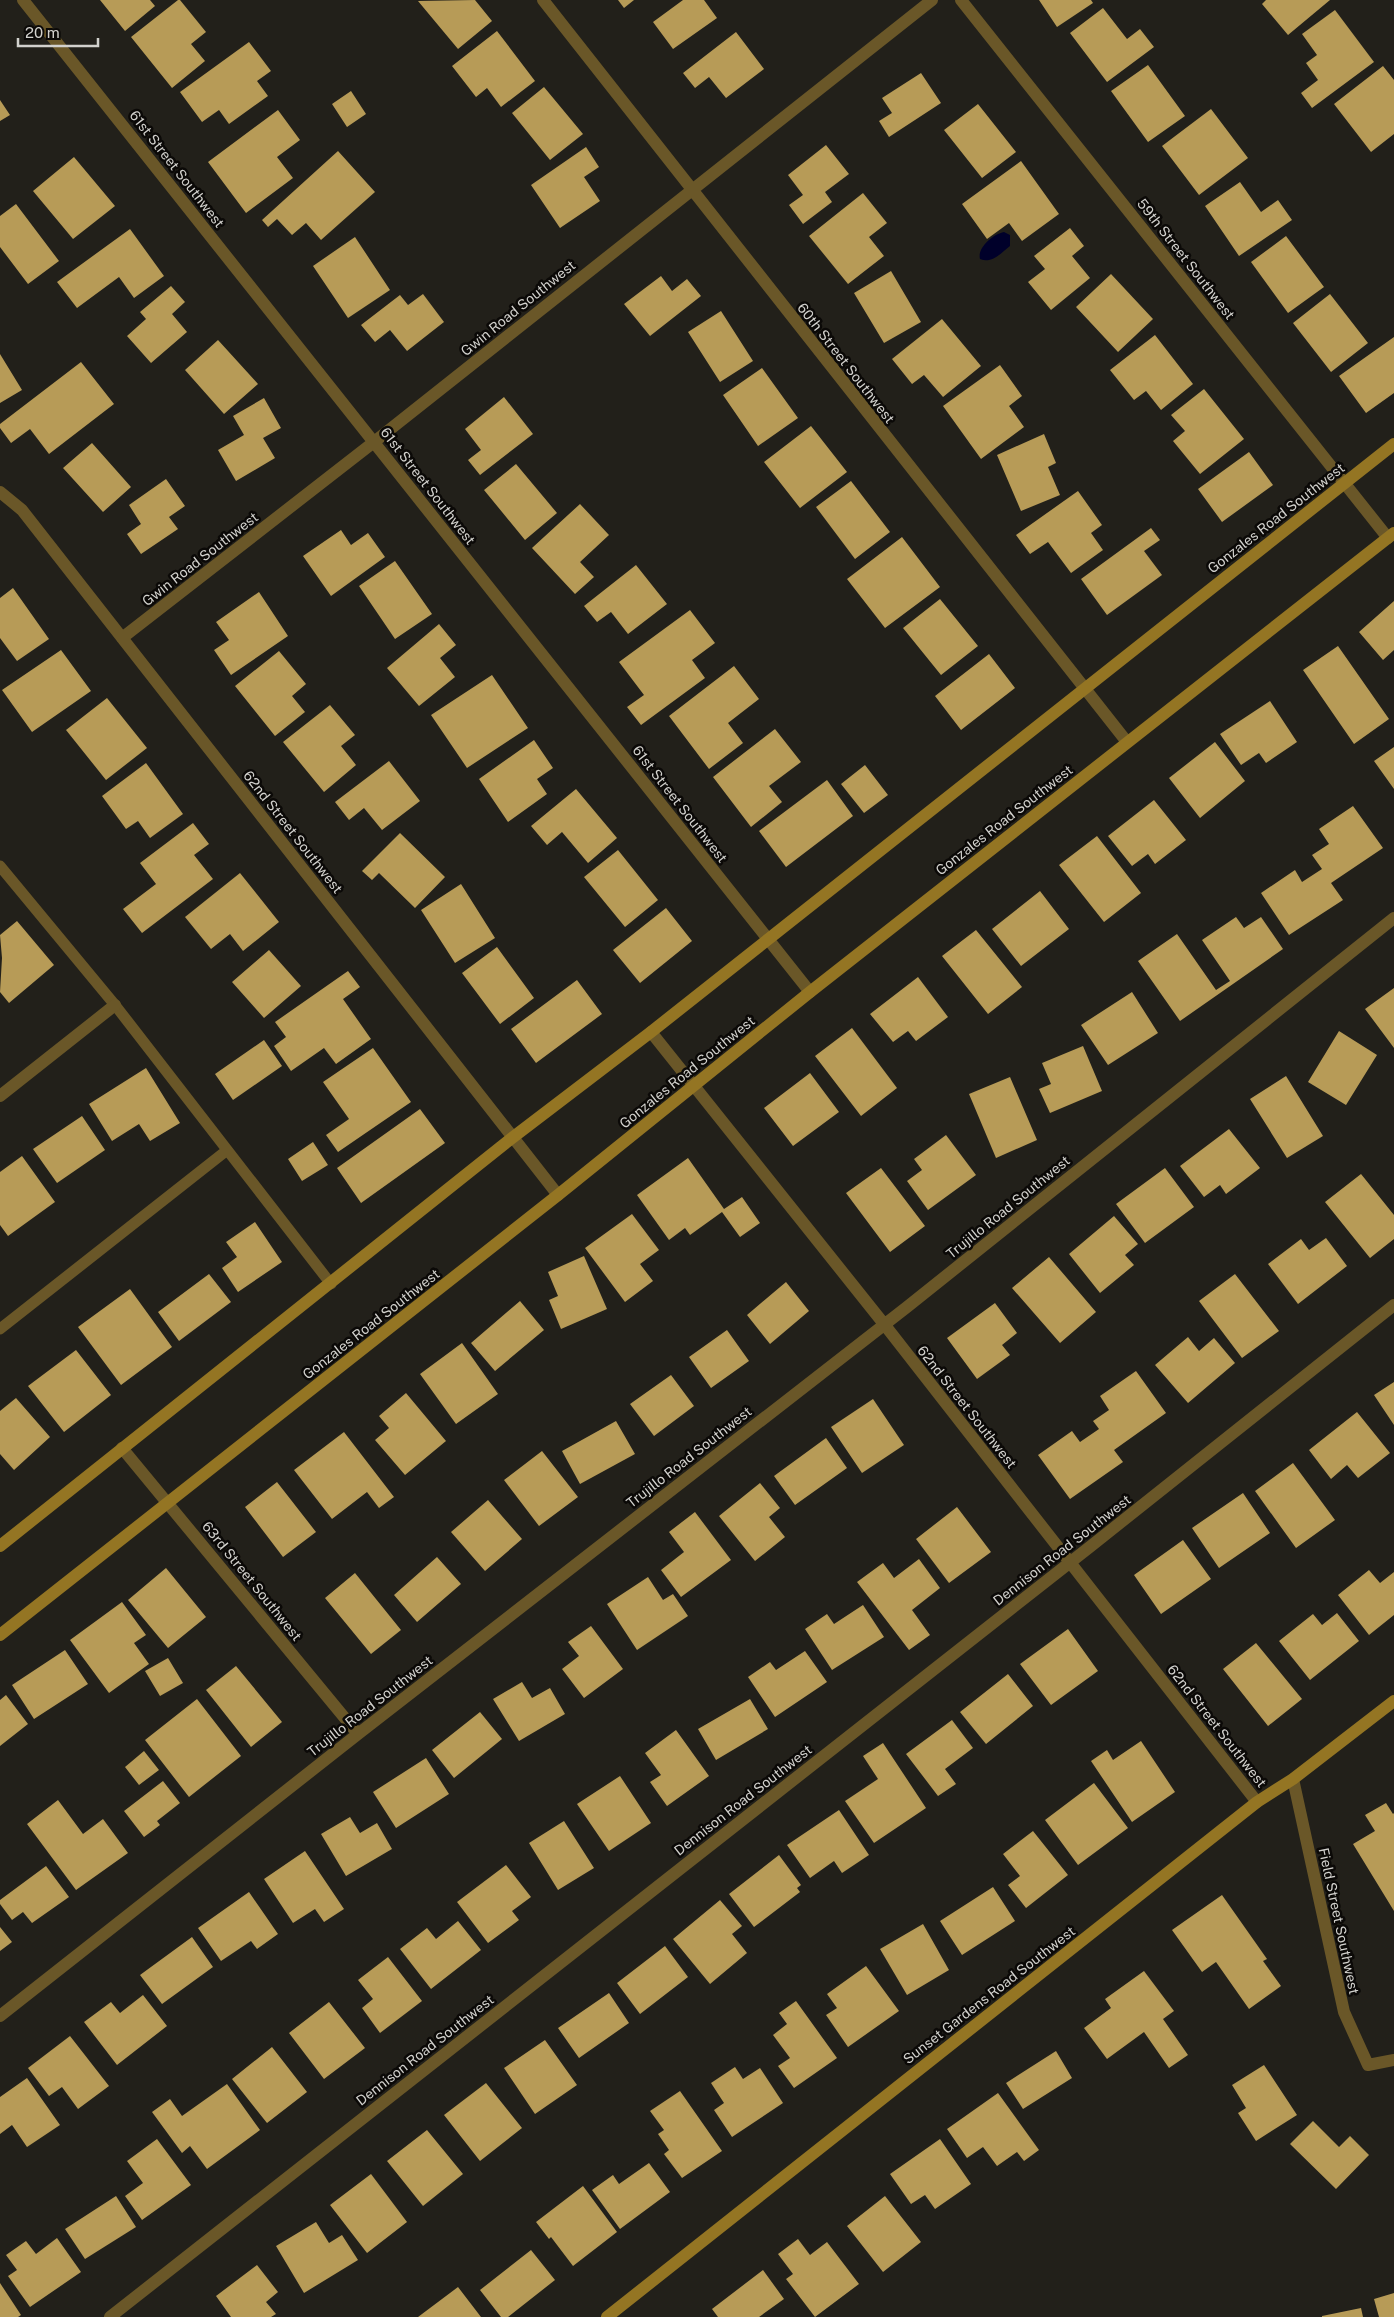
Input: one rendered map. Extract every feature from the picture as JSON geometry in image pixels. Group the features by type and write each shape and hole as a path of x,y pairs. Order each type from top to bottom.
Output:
{"street":[{"name":"61st Street Southwest","path":"23,0 810,992"},
{"name":"60th Street Southwest","path":"543,0 693,189 846,388 1127,742"},
{"name":"Gwin Road Southwest","path":"122,638 374,442 932,0"},
{"name":"59th Street Southwest","path":"961,0 1345,483 1391,535"},
{"name":"Gonzales Road Southwest","path":"0,1546 512,1138 768,940 1394,444"},
{"name":"62nd Street Southwest","path":"0,492 22,510 558,1195"},
{"name":"Gonzales Road Southwest","path":"0,1635 558,1195 810,992 1391,535"},
{"name":"Trujillo Road Southwest","path":"0,2016 884,1324 1394,918"},
{"path":"0,1096 115,1006"},
{"name":"62nd Street Southwest","path":"651,1032 884,1324 1257,1802"},
{"name":"Dennison Road Southwest","path":"110,2317 1394,1305"},
{"name":"63rd Street Southwest","path":"122,1448 358,1734"},
{"name":"Sunset Gardens Road Southwest","path":"607,2317 1257,1802 1292,1779 1394,1701"},
{"name":"Field Street Southwest","path":"1292,1779 1344,2012 1368,2065 1394,2060"}],"lane":[{"path":"0,866 115,1006 330,1284"},
{"path":"0,1329 226,1151"}],"water":[{"path":"1004,232 1010,235 1010,246 992,259 980,259 983,246 995,236"}],"building":[{"path":"100,0 150,0 155,6 125,31"},
{"path":"180,0 206,32 191,44 205,61 172,88 131,37"},
{"path":"475,0 492,21 458,49 418,1"},
{"path":"618,0 634,0 624,8"},
{"path":"683,0 704,0 717,18 673,49 653,22"},
{"path":"1039,0 1091,0 1093,3 1057,27"},
{"path":"1266,0 1330,0 1288,35 1262,4"},
{"path":"1103,8 1127,39 1140,29 1154,47 1107,82 1070,33"},
{"path":"1335,10 1374,62 1312,108 1301,93 1318,80 1306,63 1317,55 1302,34"},
{"path":"497,31 535,81 501,107 487,88 476,97 452,66"},
{"path":"736,32 764,69 726,98 709,77 695,88 683,73"},
{"path":"249,42 271,71 257,81 268,96 229,124 219,110 202,122 180,92"},
{"path":"1148,65 1185,116 1148,142 1111,91"},
{"path":"1383,66 1394,80 1394,134 1371,152 1334,104"},
{"path":"921,73 941,103 889,137 879,121 892,113 882,98"},
{"path":"544,87 583,134 550,160 512,113"},
{"path":"351,91 366,114 347,127 332,104"},
{"path":"0,100 10,115 0,121"},
{"path":"978,104 1016,152 982,178 944,130"},
{"path":"1211,109 1248,158 1199,195 1162,146"},
{"path":"278,110 300,140 277,157 293,178 246,213 208,162"},
{"path":"826,145 849,174 825,192 832,202 803,224 789,205 803,195 788,175"},
{"path":"586,147 599,167 584,177 600,201 560,228 531,185"},
{"path":"338,151 375,192 321,240 306,223 292,235 277,219 268,227 262,220"},
{"path":"74,157 115,206 73,239 33,191"},
{"path":"1021,161 1059,214 1022,241 1009,223 987,239 962,204"},
{"path":"1240,182 1261,212 1278,200 1292,220 1239,256 1205,206"},
{"path":"863,193 887,223 869,237 884,256 848,284 809,236"},
{"path":"16,204 59,261 28,284 0,247 0,216"},
{"path":"1070,228 1084,246 1072,256 1090,278 1051,310 1028,282 1045,269 1034,256"},
{"path":"130,229 164,276 134,298 119,277 77,308 57,282"},
{"path":"1286,236 1324,287 1288,313 1251,262"},
{"path":"355,237 390,290 348,318 313,266"},
{"path":"891,271 921,322 884,343 854,293"},
{"path":"1111,274 1153,319 1118,352 1076,307"},
{"path":"661,276 672,291 687,279 701,296 650,336 624,304"},
{"path":"171,286 185,302 172,314 187,332 151,363 127,336 146,319 140,312"},
{"path":"423,294 444,322 407,351 390,330 375,342 361,325 400,295 408,305"},
{"path":"1330,294 1368,343 1331,372 1293,323"},
{"path":"721,311 753,361 720,382 688,332"},
{"path":"942,319 981,366 943,397 924,375 912,384 892,359"},
{"path":"1155,335 1193,384 1161,410 1146,391 1134,400 1110,370"},
{"path":"1394,337 1394,393 1366,413 1339,376"},
{"path":"218,340 258,384 224,414 185,370"},
{"path":"0,354 22,390 0,403"},
{"path":"81,362 114,404 49,454 30,429 11,443 0,428 0,424"},
{"path":"1000,365 1022,396 1009,406 1024,427 981,459 943,406"},
{"path":"762,368 798,418 758,446 723,395"},
{"path":"1204,389 1244,439 1200,474 1173,441 1185,431 1171,415"},
{"path":"504,397 533,434 480,475 468,460 481,450 465,429"},
{"path":"264,398 281,428 263,438 275,458 236,481 218,450 244,435 233,416"},
{"path":"811,426 847,472 800,508 764,462"},
{"path":"1044,434 1056,463 1048,467 1060,495 1021,511 997,455"},
{"path":"92,443 131,487 103,512 63,468"},
{"path":"1249,452 1273,485 1222,522 1198,489"},
{"path":"516,464 557,513 525,540 484,490"},
{"path":"166,479 185,506 169,517 178,529 141,554 127,534 141,524 129,505"},
{"path":"851,481 890,532 855,559 816,507"},
{"path":"1078,491 1102,525 1091,533 1103,550 1071,573 1048,542 1030,554 1016,535"},
{"path":"580,504 609,535 580,562 594,577 575,594 532,548"},
{"path":"1151,528 1160,540 1144,551 1162,575 1107,615 1081,579"},
{"path":"341,530 351,545 368,533 385,557 331,596 303,556"},
{"path":"902,537 940,587 885,628 847,579"},
{"path":"395,561 432,614 395,639 359,586"},
{"path":"636,565 667,604 628,634 611,612 597,622 584,606"},
{"path":"13,588 49,639 17,661 0,638 0,598"},
{"path":"259,592 288,636 231,675 214,650 229,640 216,622"},
{"path":"940,599 978,646 941,675 903,628"},
{"path":"1394,601 1394,650 1383,660 1359,632"},
{"path":"690,610 715,643 692,660 705,678 641,725 627,707 644,695 619,662"},
{"path":"439,624 456,645 440,658 455,677 419,706 387,668"},
{"path":"1338,646 1389,719 1354,744 1303,670"},
{"path":"61,650 91,691 32,732 2,690"},
{"path":"279,651 306,684 292,696 305,712 275,736 235,686"},
{"path":"989,654 1015,688 961,730 935,696"},
{"path":"734,666 759,699 728,723 743,743 709,769 669,716"},
{"path":"492,675 528,728 467,768 431,715"},
{"path":"107,698 147,748 106,780 66,730"},
{"path":"1270,701 1297,742 1266,763 1259,753 1241,765 1220,734"},
{"path":"330,705 355,735 341,746 356,765 324,792 283,742"},
{"path":"775,729 801,762 769,786 782,802 751,827 713,777"},
{"path":"534,740 553,768 537,779 547,794 508,822 479,779"},
{"path":"1215,742 1245,781 1200,818 1169,778"},
{"path":"1394,747 1394,789 1374,761"},
{"path":"389,761 420,801 382,830 364,808 349,820 335,802"},
{"path":"146,763 183,814 150,838 138,821 126,829 102,796"},
{"path":"865,765 888,795 864,813 841,784"},
{"path":"827,780 853,816 786,867 759,831"},
{"path":"576,789 617,838 588,863 562,832 547,845 531,826"},
{"path":"1154,800 1186,840 1155,864 1148,854 1132,866 1108,836"},
{"path":"1353,806 1383,848 1331,883 1343,900 1289,935 1261,893 1295,870 1302,882 1322,869 1312,855 1329,844 1319,829"},
{"path":"193,823 209,844 194,855 213,879 142,933 123,909 156,884 140,863"},
{"path":"400,833 445,877 415,908 379,873 372,880 362,871"},
{"path":"1097,836 1141,893 1104,922 1059,865"},
{"path":"618,850 658,900 625,927 584,877"},
{"path":"240,873 279,922 243,951 230,934 211,949 185,917"},
{"path":"461,884 495,938 455,963 421,910"},
{"path":"1040,891 1069,929 1021,966 992,929"},
{"path":"666,908 692,941 640,983 613,950"},
{"path":"1236,917 1244,928 1261,917 1283,949 1180,1021 1138,961 1177,934 1216,990 1230,981 1202,940"},
{"path":"17,921 54,965 9,1003 0,992 2,958 0,935"},
{"path":"976,930 1022,987 988,1014 942,956"},
{"path":"497,947 534,998 500,1024 462,973"},
{"path":"269,950 301,986 264,1018 232,982"},
{"path":"348,971 360,987 343,999 371,1039 336,1064 324,1048 291,1071 274,1046 286,1037 275,1022"},
{"path":"918,977 948,1017 916,1041 908,1031 893,1042 870,1014"},
{"path":"577,980 602,1014 536,1063 511,1029"},
{"path":"1394,988 1394,1048 1365,1009"},
{"path":"1132,992 1158,1033 1108,1065 1081,1025"},
{"path":"852,1028 897,1088 861,1116 815,1056"},
{"path":"1339,1031 1377,1055 1346,1105 1308,1082"},
{"path":"264,1040 282,1066 233,1100 215,1074"},
{"path":"1083,1046 1102,1091 1050,1113 1039,1089 1051,1084 1042,1063"},
{"path":"373,1048 411,1102 338,1152 326,1135 349,1119 323,1082"},
{"path":"146,1068 180,1123 150,1141 139,1124 112,1141 89,1104"},
{"path":"810,1073 839,1112 793,1146 764,1108"},
{"path":"1286,1076 1323,1136 1287,1158 1250,1099"},
{"path":"1010,1077 1037,1140 996,1158 969,1094"},
{"path":"420,1109 445,1143 361,1203 337,1168"},
{"path":"82,1116 105,1150 57,1183 33,1149"},
{"path":"1229,1129 1260,1168 1226,1194 1220,1185 1204,1197 1180,1166"},
{"path":"946,1135 976,1175 928,1210 907,1181 922,1170 914,1159"},
{"path":"313,1142 328,1165 302,1181 288,1159"},
{"path":"22,1156 55,1202 8,1236 0,1225 0,1172"},
{"path":"688,1158 724,1209 742,1197 760,1223 740,1237 722,1212 690,1235 685,1228 669,1240 637,1195"},
{"path":"881,1168 925,1226 890,1252 846,1193"},
{"path":"1165,1168 1194,1207 1145,1243 1116,1204"},
{"path":"1361,1174 1394,1215 1394,1239 1370,1258 1325,1202"},
{"path":"632,1214 659,1250 640,1264 653,1281 625,1302 585,1248"},
{"path":"1114,1216 1138,1244 1125,1255 1134,1265 1100,1293 1069,1254"},
{"path":"255,1222 282,1262 238,1292 222,1268 237,1257 226,1242"},
{"path":"1326,1238 1347,1266 1298,1304 1268,1264 1301,1239 1309,1250"},
{"path":"584,1256 607,1309 561,1329 549,1300 558,1296 548,1272"},
{"path":"1049,1257 1096,1312 1060,1343 1012,1288"},
{"path":"209,1274 231,1302 179,1341 158,1312"},
{"path":"1235,1274 1279,1331 1242,1358 1199,1301"},
{"path":"786,1282 809,1311 770,1344 747,1315"},
{"path":"130,1289 172,1347 121,1385 78,1327"},
{"path":"520,1301 544,1330 495,1371 471,1343"},
{"path":"995,1303 1017,1333 1002,1345 1010,1355 977,1379 947,1338"},
{"path":"727,1330 749,1361 711,1388 689,1357"},
{"path":"1188,1337 1199,1351 1214,1338 1235,1363 1188,1403 1155,1365"},
{"path":"462,1343 498,1394 456,1424 420,1374"},
{"path":"76,1350 111,1395 64,1432 28,1386"},
{"path":"1136,1371 1166,1413 1114,1450 1123,1462 1070,1499 1038,1455 1072,1431 1080,1442 1099,1429 1093,1421 1109,1410 1100,1396"},
{"path":"671,1375 694,1406 654,1436 630,1404"},
{"path":"1394,1382 1394,1425 1374,1395"},
{"path":"406,1393 446,1441 405,1475 375,1440 389,1428 379,1416"},
{"path":"16,1398 50,1437 14,1470 0,1454 0,1411"},
{"path":"873,1399 904,1445 862,1473 831,1427"},
{"path":"1357,1412 1390,1453 1358,1478 1347,1465 1331,1479 1309,1450"},
{"path":"616,1421 635,1454 580,1484 562,1451"},
{"path":"344,1432 394,1497 379,1508 367,1492 332,1519 294,1470"},
{"path":"826,1438 847,1468 795,1505 774,1476"},
{"path":"542,1451 578,1497 539,1526 504,1480"},
{"path":"1293,1463 1335,1520 1296,1548 1255,1491"},
{"path":"277,1482 316,1532 283,1557 245,1507"},
{"path":"760,1483 780,1508 769,1517 785,1537 755,1561 719,1516"},
{"path":"1243,1493 1270,1533 1219,1568 1192,1528"},
{"path":"488,1500 522,1539 485,1571 451,1532"},
{"path":"957,1507 991,1552 949,1583 916,1539"},
{"path":"695,1512 731,1560 681,1597 661,1570 684,1552 669,1532"},
{"path":"1183,1540 1211,1579 1161,1614 1134,1575"},
{"path":"437,1557 461,1584 417,1622 394,1595"},
{"path":"919,1559 940,1588 912,1610 930,1635 909,1650 857,1582 883,1563 894,1578"},
{"path":"166,1568 206,1617 168,1648 128,1600"},
{"path":"1369,1570 1380,1583 1394,1572 1394,1615 1369,1635 1338,1595"},
{"path":"355,1573 401,1630 371,1654 325,1598"},
{"path":"648,1577 663,1600 673,1594 688,1616 637,1650 607,1604"},
{"path":"122,1602 146,1635 134,1643 149,1664 109,1693 70,1640"},
{"path":"863,1605 884,1637 832,1670 805,1629 827,1614 834,1624"},
{"path":"1337,1613 1359,1641 1310,1680 1279,1641 1313,1614 1322,1625"},
{"path":"591,1626 623,1669 584,1698 562,1669 579,1656 568,1642"},
{"path":"1068,1629 1098,1671 1051,1705 1020,1664"},
{"path":"1256,1643 1302,1699 1268,1726 1223,1669"},
{"path":"65,1650 88,1684 34,1719 12,1685"},
{"path":"805,1651 827,1682 775,1717 748,1677 770,1662 776,1670"},
{"path":"168,1658 183,1683 160,1696 145,1671"},
{"path":"236,1666 282,1722 251,1747 206,1690"},
{"path":"1008,1674 1033,1706 986,1744 960,1712"},
{"path":"522,1682 532,1698 550,1688 565,1714 519,1741 493,1699"},
{"path":"6,1695 28,1724 0,1746 0,1700"},
{"path":"197,1699 241,1756 189,1797 145,1740"},
{"path":"750,1699 768,1729 716,1760 698,1729"},
{"path":"480,1712 502,1739 454,1778 432,1750"},
{"path":"952,1720 973,1748 945,1769 956,1784 938,1796 906,1754"},
{"path":"676,1730 709,1776 667,1806 650,1782 661,1775 645,1753"},
{"path":"1141,1741 1175,1792 1132,1822 1091,1761 1107,1750 1113,1760"},
{"path":"883,1743 926,1808 874,1843 845,1801 878,1779 863,1756"},
{"path":"144,1751 159,1770 139,1785 125,1767"},
{"path":"426,1758 449,1794 396,1828 373,1792"},
{"path":"620,1776 651,1823 609,1851 577,1804"},
{"path":"163,1781 180,1803 157,1821 160,1825 144,1837 124,1811"},
{"path":"1094,1783 1128,1828 1078,1865 1045,1820"},
{"path":"58,1800 83,1834 103,1819 128,1853 76,1890 27,1824"},
{"path":"1386,1803 1394,1813 1394,1911 1353,1844 1375,1831 1365,1815"},
{"path":"839,1810 869,1855 842,1873 834,1861 810,1878 787,1845"},
{"path":"350,1817 360,1833 377,1823 392,1849 346,1876 321,1834"},
{"path":"564,1821 594,1868 558,1890 529,1843"},
{"path":"1033,1831 1068,1875 1026,1908 1008,1885 1020,1876 1003,1854"},
{"path":"305,1851 344,1909 324,1922 315,1909 293,1923 264,1879"},
{"path":"779,1855 801,1885 797,1888 800,1892 754,1927 729,1894"},
{"path":"506,1865 531,1897 512,1911 519,1920 488,1943 457,1902"},
{"path":"46,1866 69,1897 32,1923 23,1912 12,1920 0,1904 0,1900"},
{"path":"993,1887 1015,1921 962,1955 940,1921"},
{"path":"249,1892 278,1934 257,1949 251,1941 221,1961 198,1928"},
{"path":"1222,1895 1267,1959 1263,1961 1281,1986 1249,2009 1216,1962 1202,1972 1172,1930"},
{"path":"720,1900 742,1926 732,1934 747,1953 710,1984 673,1939"},
{"path":"458,1921 481,1950 431,1989 400,1949 427,1928 436,1939"},
{"path":"923,1924 949,1970 907,1995 880,1949"},
{"path":"0,1927 12,1942 0,1951"},
{"path":"192,1937 213,1967 162,2004 140,1975"},
{"path":"665,1946 688,1977 640,2014 617,1983"},
{"path":"388,1957 422,2001 380,2033 362,2008 373,1999 358,1980"},
{"path":"866,1966 899,2011 848,2047 826,2015 837,2008 827,1994"},
{"path":"1144,1971 1174,2011 1163,2019 1188,2055 1169,2068 1144,2032 1107,2059 1084,2028 1111,2008 1105,1999"},
{"path":"609,1993 629,2023 579,2058 558,2028"},
{"path":"143,1995 167,2026 117,2065 84,2022 111,2002 120,2013"},
{"path":"796,2001 837,2058 794,2088 778,2066 790,2058 773,2035 787,2024 779,2013"},
{"path":"329,2002 365,2048 324,2079 289,2033"},
{"path":"70,2036 109,2086 78,2109 62,2087 49,2096 28,2068"},
{"path":"545,2040 577,2085 535,2114 504,2068"},
{"path":"272,2047 307,2092 267,2123 232,2079"},
{"path":"1056,2051 1072,2078 1023,2109 1006,2083"},
{"path":"1264,2065 1297,2115 1256,2141 1238,2113 1246,2108 1232,2085"},
{"path":"735,2067 743,2079 760,2068 783,2103 732,2137 714,2110 724,2103 711,2083"},
{"path":"27,2078 60,2125 27,2147 12,2125 0,2134 0,2097"},
{"path":"486,2083 522,2128 480,2161 444,2115"},
{"path":"227,2084 260,2130 207,2169 190,2146 182,2153 152,2112 170,2099 182,2116"},
{"path":"680,2091 722,2151 682,2178 664,2154 669,2150 658,2134 664,2130 650,2111"},
{"path":"998,2093 1039,2150 1024,2161 1017,2152 997,2166 983,2147 967,2158 947,2129"},
{"path":"1313,2121 1339,2147 1350,2136 1369,2155 1336,2189 1290,2144"},
{"path":"427,2130 463,2174 423,2206 387,2161"},
{"path":"157,2139 191,2185 142,2220 125,2196 143,2183 127,2161"},
{"path":"940,2139 971,2184 935,2209 925,2195 911,2204 890,2174"},
{"path":"649,2163 670,2192 620,2229 592,2190 613,2175 619,2184"},
{"path":"371,2174 407,2222 367,2253 330,2205"},
{"path":"583,2186 617,2232 573,2266 551,2237 549,2239 536,2222"},
{"path":"116,2196 136,2227 85,2259 65,2229"},
{"path":"885,2196 921,2242 883,2272 847,2226"},
{"path":"316,2222 329,2243 342,2235 358,2260 304,2293 276,2246"},
{"path":"57,2238 81,2272 30,2307 8,2276 17,2270 6,2255 26,2241 36,2254"},
{"path":"798,2239 810,2255 827,2242 859,2284 815,2317 786,2279 793,2274 778,2254"},
{"path":"531,2250 555,2280 508,2317 501,2317 480,2290"},
{"path":"257,2265 278,2292 266,2302 276,2314 271,2317 231,2317 216,2296"},
{"path":"763,2270 784,2299 759,2317 718,2317 712,2309"},
{"path":"0,2283 21,2315 18,2317 0,2317"},
{"path":"458,2287 481,2317 418,2317"},
{"path":"1394,2293 1394,2317 1379,2317 1374,2299"},
{"path":"1361,2308 1363,2317 1322,2317 1322,2316"}]}
